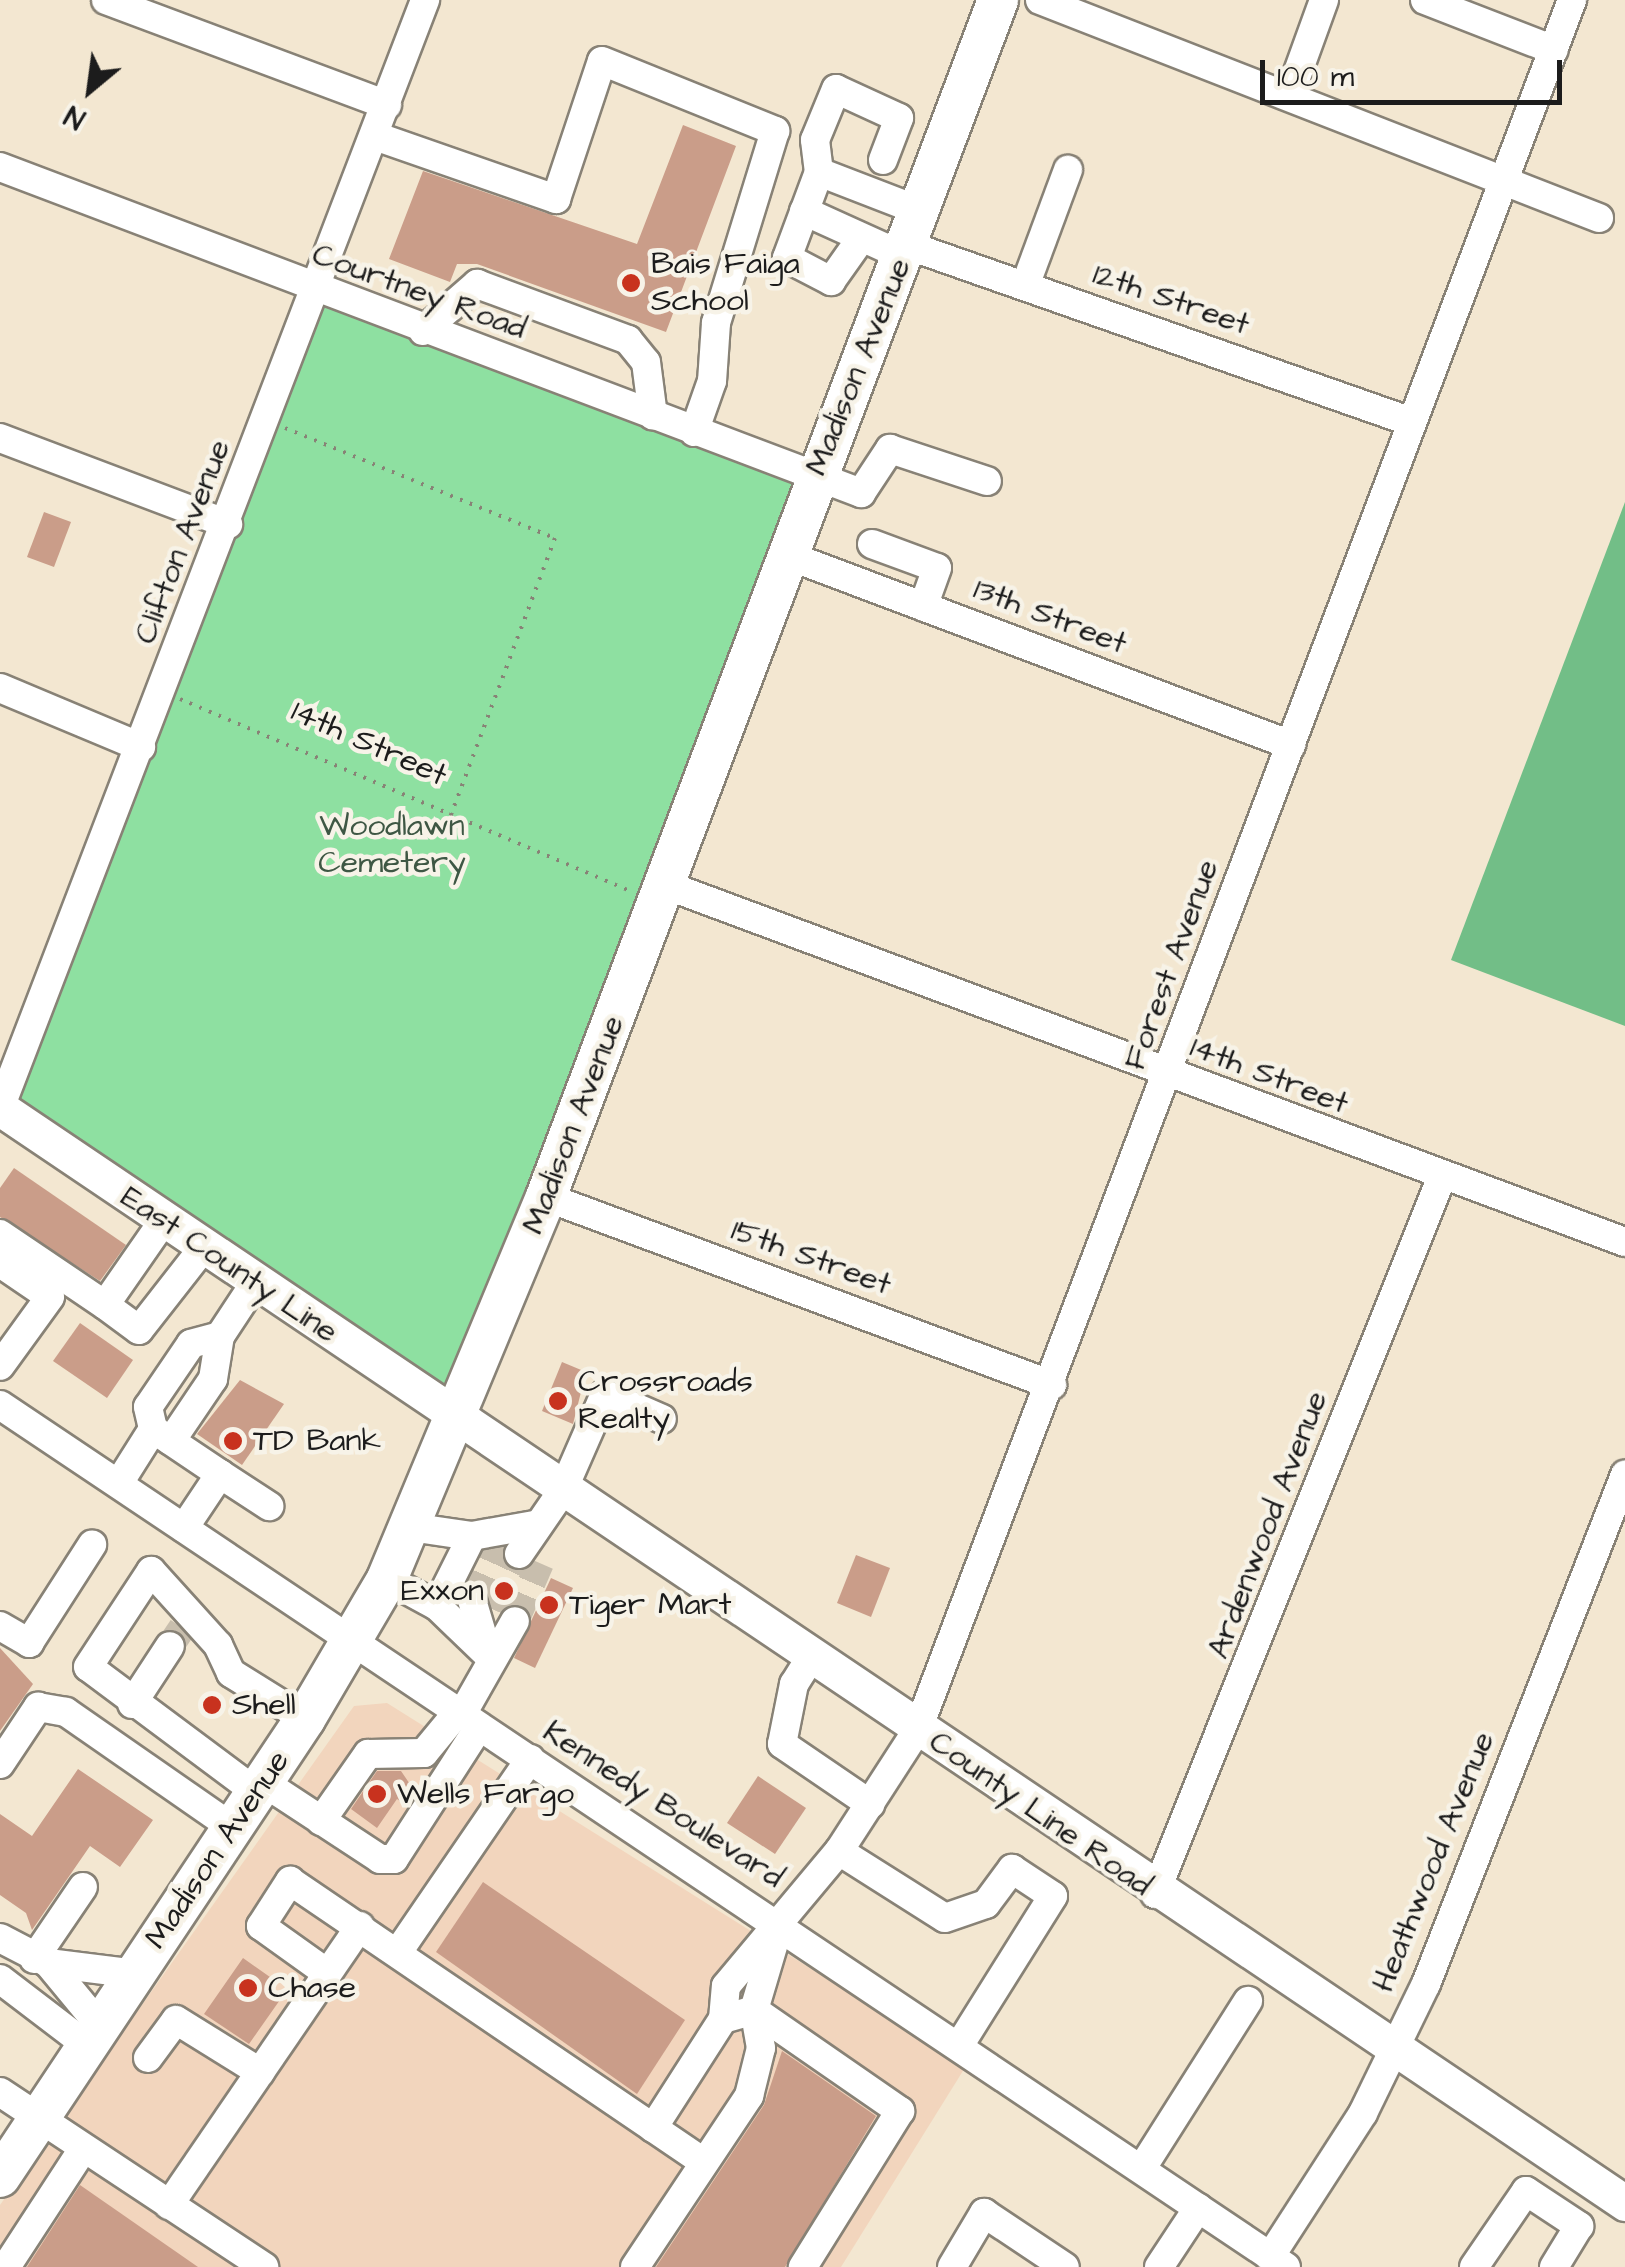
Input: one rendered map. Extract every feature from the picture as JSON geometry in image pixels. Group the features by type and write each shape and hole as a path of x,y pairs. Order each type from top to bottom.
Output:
{"highway":[{"name":"Madison Avenue","path":"0,2177 305,1719 352,1644 410,1528 458,1420 546,1197 662,894 784,554 910,237 998,0"}],"main road":[{"name":"East County Line","path":"0,1108 458,1420"},
{"name":"County Line Road","path":"458,1420 1393,2054 1625,2203"}],"street":[{"path":"106,0 387,105"},
{"name":"Clifton Avenue","path":"0,1108 268,422 426,0"},
{"path":"1040,0 1508,175 1600,218"},
{"path":"1290,94 1324,0"},
{"path":"1425,0 1554,50"},
{"name":"Forest Avenue","path":"653,2128 723,2019 726,1986 839,1851 918,1729 1052,1385 1572,0"},
{"path":"375,136 556,200 602,61 775,131 716,323 712,381 694,432"},
{"path":"860,240 831,281 796,268 787,258 819,172 814,140 836,90 900,118 882,160"},
{"name":"Courtney Road","path":"0,166 317,292 861,494 897,448 987,482"},
{"path":"1025,286 1068,170"},
{"path":"819,172 910,237"},
{"path":"804,211 860,240 910,237"},
{"name":"12th Street","path":"910,237 1025,286 1412,422"},
{"path":"423,331 476,284 612,334 646,362 653,416"},
{"path":"0,438 228,524"},
{"path":"872,544 937,568 922,606"},
{"name":"13th Street","path":"784,554 1291,745"},
{"path":"0,688 142,746"},
{"name":"14th Street","path":"662,894 1168,1075 1441,1179 1625,1242"},
{"name":"Ardenwood Avenue","path":"1155,1894 1441,1179"},
{"name":"15th Street","path":"546,1197 1052,1385"},
{"path":"105,1306 164,1220"},
{"path":"0,1234 140,1330 203,1248"},
{"path":"0,1263 50,1297 9,1335 0,1366"},
{"path":"119,1484 213,1380 220,1336 255,1283"},
{"path":"220,1336 191,1344 148,1407 162,1435 269,1506"},
{"path":"437,1606 534,1525 563,1490 605,1394 662,1419"},
{"name":"Kennedy Boulevard","path":"0,1405 352,1644 960,2044 1278,2262"},
{"path":"184,1528 220,1474"},
{"name":"Heathwood Avenue","path":"1278,2262 1393,2054 1625,1475"},
{"path":"507,1549 534,1525"},
{"path":"410,1528 507,1549"},
{"path":"0,1626 29,1643 92,1545"},
{"path":"305,1719 231,1674 181,1630 151,1571 88,1667 132,1704 260,1787 394,1859 465,1719 488,1655 494,1610 488,1655"},
{"path":"386,1579 437,1606 488,1655"},
{"path":"132,1704 181,1630"},
{"path":"811,1656 794,1684 782,1744 870,1804"},
{"path":"0,1764 38,1707 66,1712 233,1828"},
{"path":"321,1821 368,1754 424,1753 465,1719"},
{"path":"398,1952 530,1758"},
{"path":"839,1851 946,1918 986,1904 1012,1869 1054,1896 960,2044"},
{"path":"327,1972 260,1926 290,1881 703,2162"},
{"path":"41,1961 82,1887"},
{"path":"635,2267 758,2072 754,2010 780,1924"},
{"path":"169,2205 360,1926"},
{"path":"0,1938 41,1961 136,1974"},
{"path":"41,1961 94,2037"},
{"path":"0,1979 94,2037"},
{"path":"1142,2168 1248,2000"},
{"path":"723,2019 754,2010 894,2102 900,2119 803,2267"},
{"path":"148,2058 176,2020 260,2072"},
{"path":"0,2092 37,2124 264,2267"},
{"path":"6,2267 81,2152"},
{"path":"1474,2267 1526,2191 1579,2226 1554,2267"},
{"path":"1159,2267 1198,2208"},
{"path":"952,2267 984,2213 1065,2267"}],"path":[{"path":"268,422 555,538 450,818"},
{"name":"14th Street","path":"163,692 450,818 662,894"}],"shaded area":[{"path":"387,1703 966,2066 841,2267 0,2267 0,2205 354,1706"}],"green space":[{"name":"Woodlawn Cemetery","path":"317,292 815,476 458,1420 0,1108"},
{"path":"1625,502 1625,1026 1451,960"}],"building":[{"path":"683,125 736,146 666,332 477,264 457,264 450,282 389,259 423,171 637,244"},
{"path":"44,512 71,522 54,567 27,557"},
{"path":"14,1168 126,1245 100,1281 0,1217 0,1188"},
{"path":"80,1323 133,1360 107,1398 53,1361"},
{"path":"562,1362 586,1372 573,1424 542,1411"},
{"name":"TD Bank","path":"240,1380 284,1404 242,1465 197,1434"},
{"path":"856,1555 890,1568 871,1617 837,1603"},
{"path":"551,1578 573,1588 535,1668 514,1658"},
{"path":"0,1648 33,1684 0,1731"},
{"path":"78,1769 153,1820 120,1867 90,1846 32,1930 26,1913 0,1895 0,1814 32,1836"},
{"path":"377,1771 401,1771 416,1793 407,1806 397,1799 377,1828 351,1809"},
{"path":"758,1776 806,1808 775,1854 727,1823"},
{"path":"483,1882 685,2020 637,2094 436,1952"},
{"path":"243,1958 277,1982 271,1990 282,1997 249,2044 204,2014"},
{"path":"782,2051 876,2116 785,2267 656,2267 764,2105"},
{"path":"80,2185 198,2267 27,2267"}],"tunnel":[{"path":"472,1600 497,1543"},
{"path":"494,1610 519,1554"},
{"path":"515,1621 540,1563"},
{"path":"170,1646 182,1628"}],"place":[{"name":"Bais Faiga School","path":"631,283"},
{"name":"Crossroads Realty","path":"558,1401"},
{"name":"TD Bank","path":"233,1441"},
{"name":"Exxon","path":"504,1591"},
{"name":"Tiger Mart","path":"549,1605"},
{"name":"Shell","path":"212,1705"},
{"name":"Wells Fargo","path":"377,1794"},
{"name":"Chase","path":"248,1988"}]}
